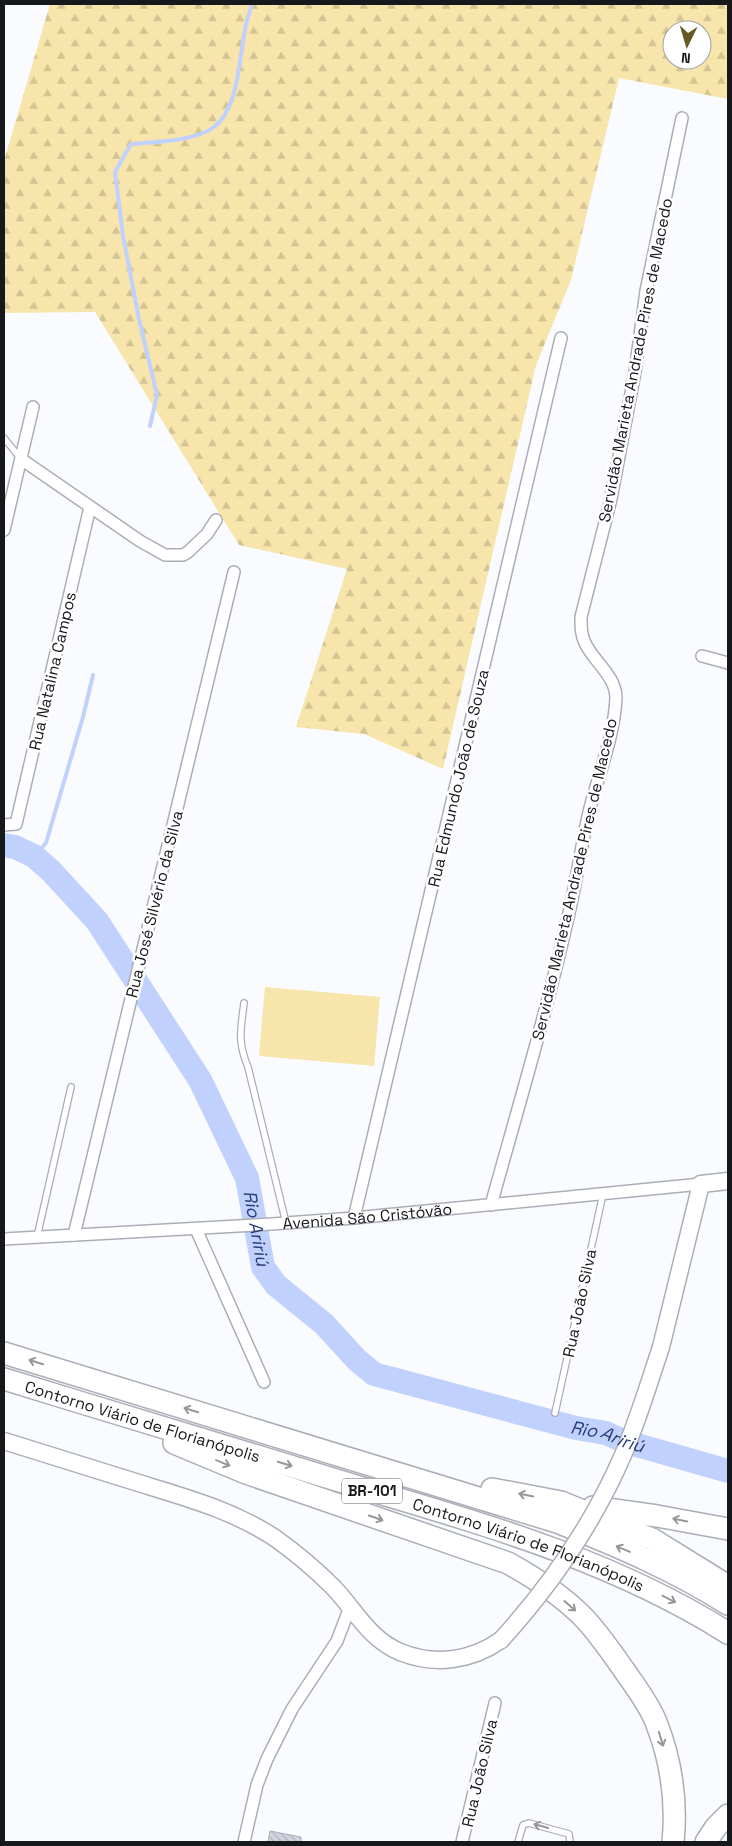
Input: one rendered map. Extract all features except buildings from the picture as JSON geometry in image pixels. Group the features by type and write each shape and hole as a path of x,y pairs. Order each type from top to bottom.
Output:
{"highway":[{"name":"Contorno Viário de Florianópolis","path":"4,1353 372,1464 519,1510 594,1536 662,1566 728,1604"},
{"name":"Contorno Viário de Florianópolis","path":"4,1379 436,1510 548,1546 586,1560 650,1589 728,1634"},
{"path":"116,1413 181,1446 246,1473 508,1563 533,1577 585,1619 634,1684 656,1722 666,1757 673,1793 674,1842"},
{"name":"BR-101","path":"372,1464 562,1502 652,1540 728,1586"},
{"path":"562,1502 728,1529"},
{"path":"706,1842 728,1815"}],"main road":[{"name":"Avenida São Cristóvão","path":"701,1184 728,1181"},
{"path":"4,1441 194,1500 232,1515 273,1537 294,1552 333,1587 376,1638 400,1652 419,1658 439,1660 466,1657 489,1648 502,1640 543,1592 595,1512 629,1440 661,1347 701,1184"}],"street":[{"name":"Servidão Marieta Andrade Pires de Macedo","path":"491,1205 546,1006 569,912 589,812 608,748 613,721 616,698 615,689 612,680 584,643 581,632 581,617 611,500 635,372 646,291 682,118"},
{"name":"Rua Edmundo João de Souza","path":"354,1218 561,338"},
{"path":"4,530 33,407"},
{"path":"21,459 157,552 174,556 183,555 197,545 216,520"},
{"name":"Rua Natalina Campos","path":"4,825 16,824 90,507"},
{"name":"Rua José Silvério da Silva","path":"74,1235 234,572"},
{"path":"702,656 728,663"},
{"name":"Avenida São Cristóvão","path":"4,1239 196,1229 354,1218 701,1184"},
{"path":"196,1229 264,1382"},
{"path":"244,1842 257,1785 266,1759 292,1709 337,1642 350,1607"},
{"name":"Rua João Silva","path":"462,1842 495,1703"}],"lane":[{"path":"4,438 21,459"},
{"path":"244,1003 240,1038 241,1051 248,1067 286,1223"},
{"path":"37,1237 71,1087"},
{"name":"Rua João Silva","path":"555,1413 603,1194"},
{"path":"518,1842 523,1825 529,1823 569,1834 570,1842"}],"green space":[{"path":"50,4 728,4 728,99 619,78 571,280 536,365 443,769 364,734 296,727 347,569 239,545 95,312 4,313 4,161"},
{"path":"265,987 380,997 374,1066 259,1056"}],"waterway":[{"path":"150,426 157,395 139,319 123,236 115,172 131,144 174,140 197,135 214,127 222,119 229,108 237,82 246,27 252,4"},
{"path":"34,856 46,843 83,717 93,675"},
{"name":"Rio Aririú","path":"4,845 15,847 34,856 51,871 97,921 200,1080 247,1178 263,1267 276,1285 324,1324 357,1360 374,1374 576,1428 606,1433 623,1441 728,1471"}]}
